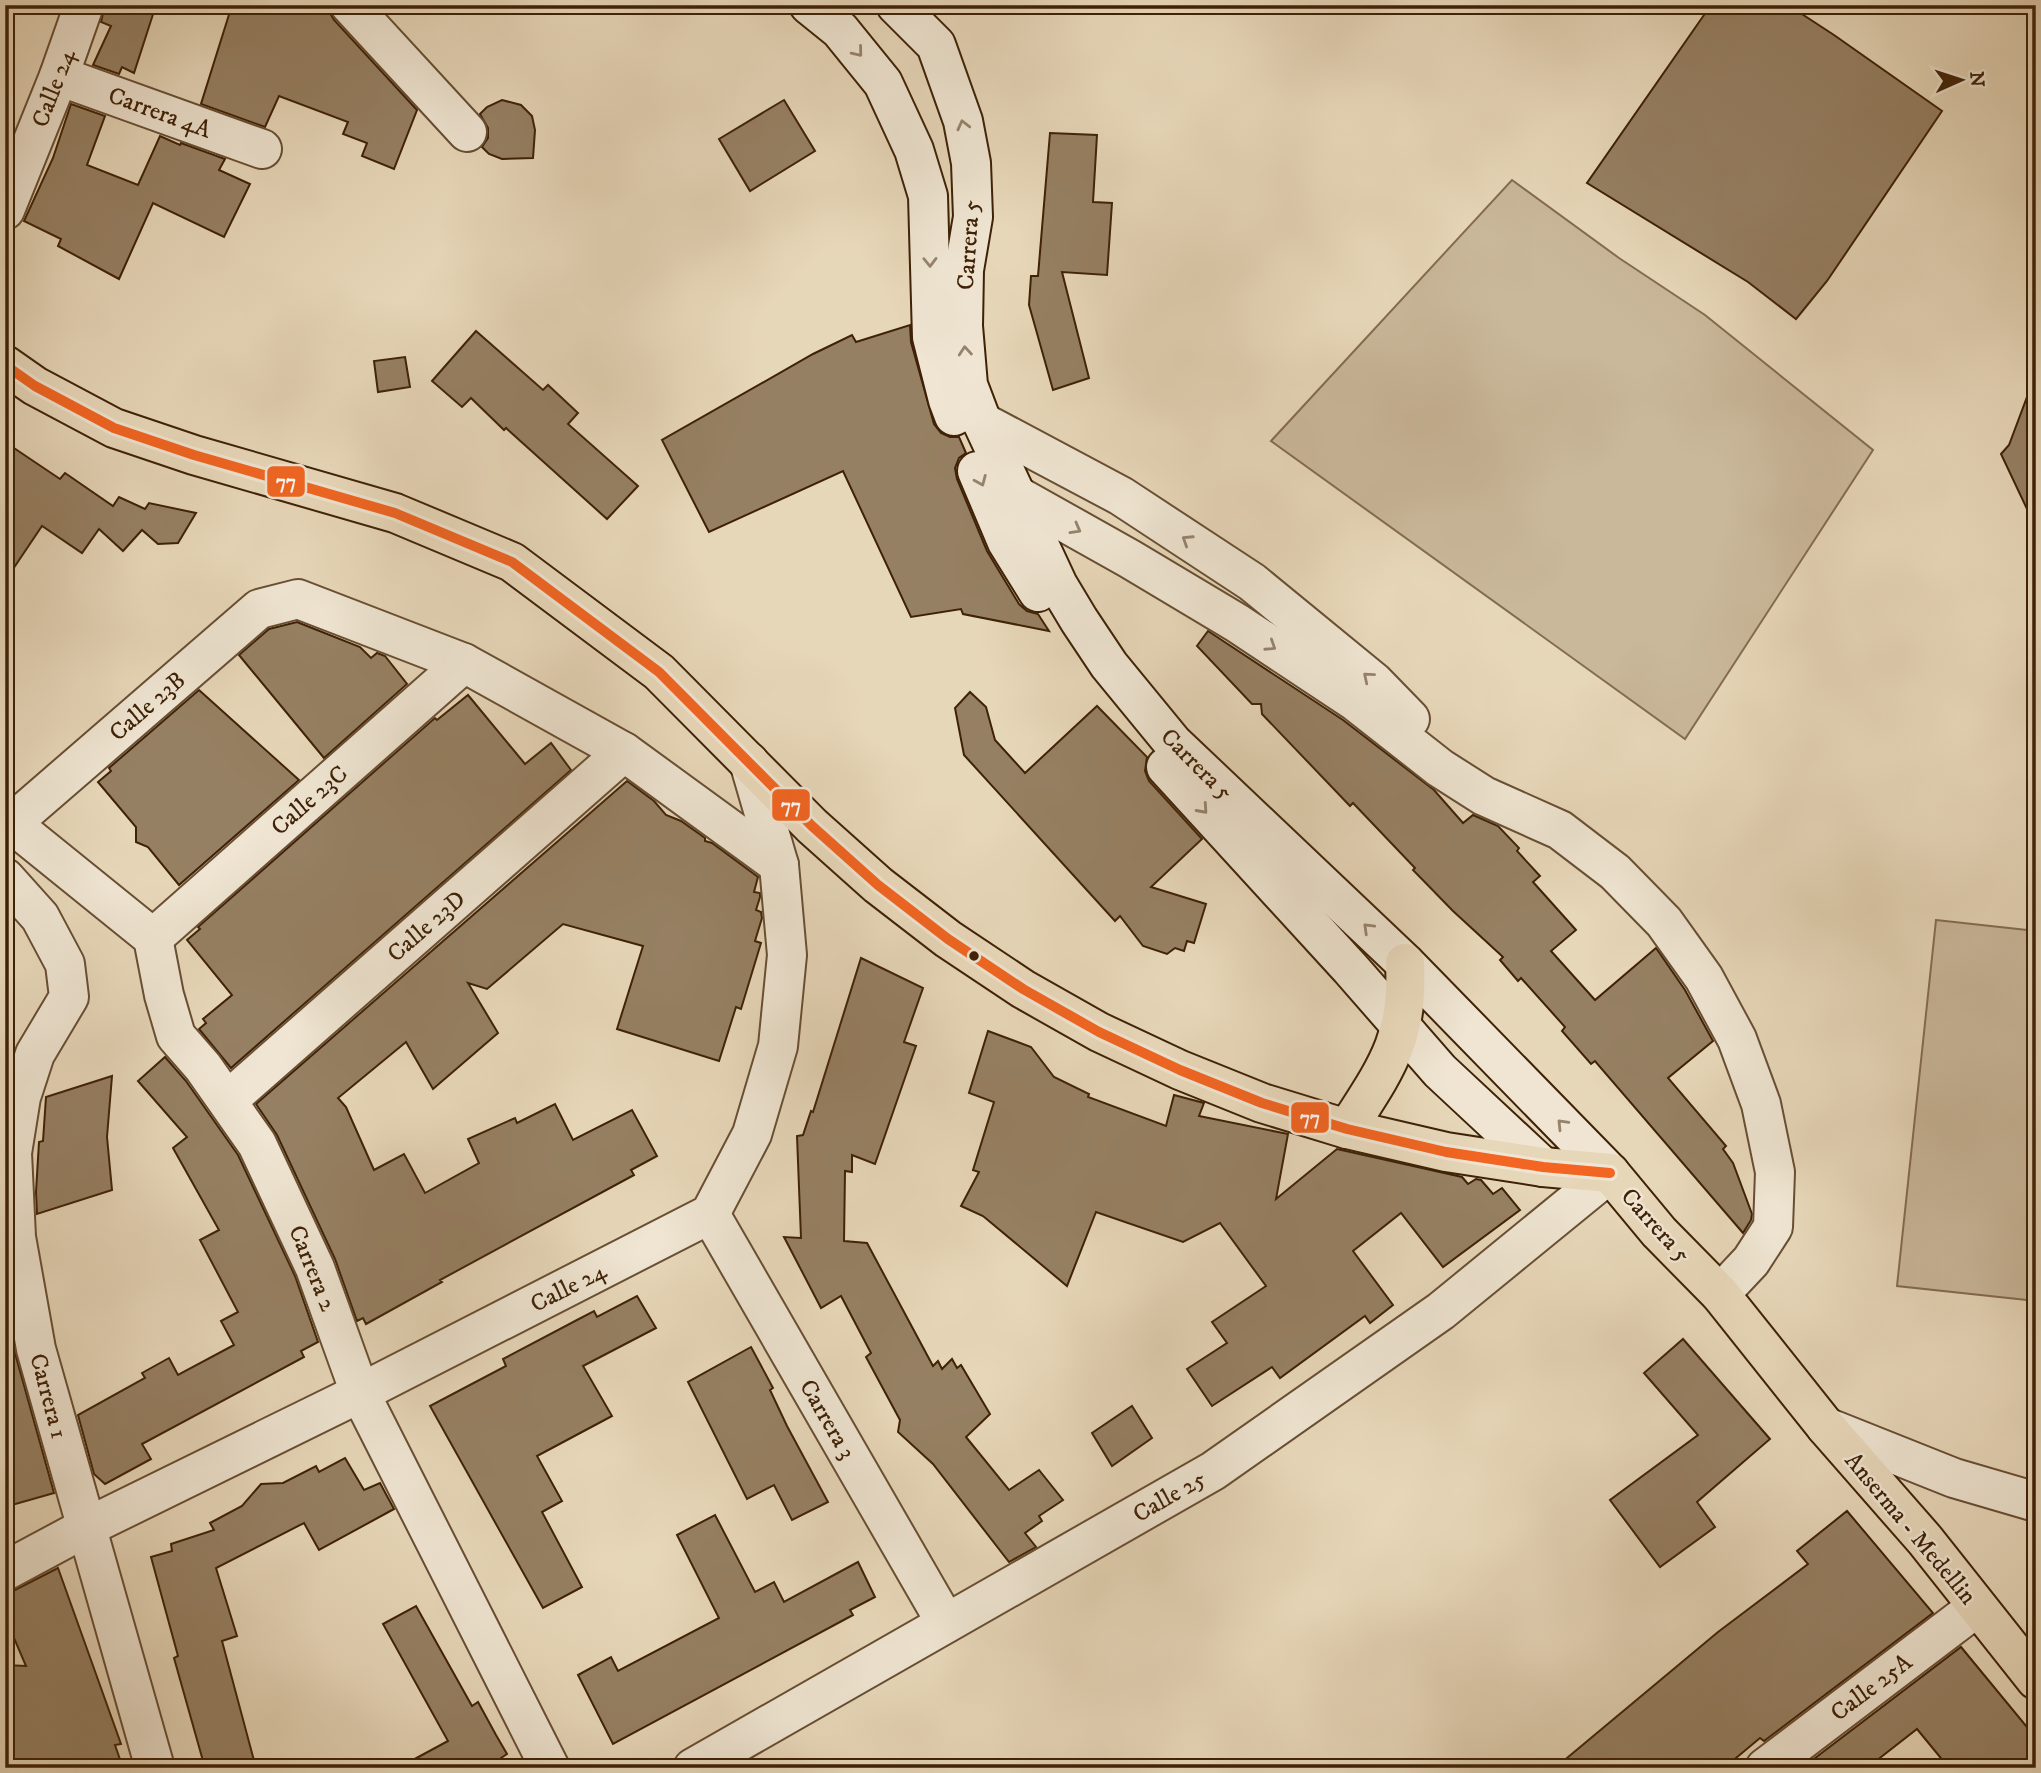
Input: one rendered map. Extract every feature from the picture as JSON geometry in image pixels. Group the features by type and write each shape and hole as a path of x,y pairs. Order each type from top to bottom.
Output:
{"main road":[{"path":"5,365 35,386 114,428 194,455 395,513 512,562 659,672 812,826 878,885 948,939 1023,989 1099,1032 1180,1070 1262,1103 1347,1129 1446,1152 1543,1167 1610,1173"},
{"path":"1347,1129 1396,1046 1406,994 1405,963"},
{"name":"Carrera 5","path":"1610,1173 1659,1232 1720,1294 1785,1376"},
{"name":"Anserma - Medellin","path":"1785,1376 1925,1540 2036,1680"}],"street":[{"name":"Calle 24","path":"5,210 59,76 84,5"},
{"path":"350,5 467,132"},
{"name":"Carrera 5","path":"809,5 840,30 883,83 914,150 929,196 932,337 948,400 1007,542 1098,692 1402,1025 1440,1071 1543,1167"},
{"name":"Carrera 5","path":"902,9 936,45 963,121 971,163 973,217 964,271 963,326 968,385 982,422 1058,584 1079,620 1109,665 1173,743 1405,963 1610,1173"},
{"name":"Carrera 4A","path":"59,76 262,149"},
{"path":"982,422 1121,496 1252,583 1374,682 1484,796"},
{"path":"1016,495 1130,559 1237,624 1356,702 1440,768 1484,796 1560,830 1615,872 1664,922 1704,978 1737,1039 1761,1104 1775,1172 1773,1227 1751,1261 1720,1294"},
{"name":"Calle 23B","path":"9,826 259,609 298,599 464,663"},
{"path":"464,663 624,752 779,865"},
{"name":"Calle 23C","path":"153,938 464,663"},
{"name":"Calle 23D","path":"228,1100 624,752"},
{"path":"710,1214 752,1133 778,1046 787,955 779,865 749,762"},
{"path":"9,826 153,938"},
{"name":"Carrera 1","path":"5,877 40,917 65,964 69,997 20,1059 21,1097 12,1153 16,1237 36,1349 155,1768"},
{"name":"Carrera 2","path":"153,938 164,995 176,1036 228,1100 257,1144 315,1268 360,1393 551,1768"},
{"name":"Calle 25","path":"693,1768 1213,1471 1441,1311 1610,1173"},
{"name":"Calle 24","path":"5,1571 85,1528 360,1393 710,1214"},
{"name":"Carrera 3","path":"710,1214 946,1623"},
{"path":"1826,1427 1954,1478 2036,1502"},
{"name":"Calle 25A","path":"1765,1768 1977,1607"}],"shaded area":[{"path":"1512,180 1619,258 1705,315 1873,450 1685,739 1271,441"},
{"path":"1936,920 2036,931 2036,1301 1897,1286"}],"building":[{"path":"105,5 156,5 134,73 122,67 119,74 93,65 111,26 101,22"},
{"path":"232,5 311,5 330,13 417,110 394,169 362,156 367,143 343,134 348,122 279,96 265,127 201,104"},
{"path":"1711,5 1788,5 1942,111 1827,281 1796,319 1748,282 1587,183"},
{"path":"502,100 521,105 532,116 535,130 533,158 502,159 489,154 482,147 488,138 488,128 480,114 487,107"},
{"path":"784,100 815,151 750,191 719,139"},
{"path":"71,104 105,116 87,165 138,185 160,136 225,159 219,170 250,184 224,237 153,203 119,279 58,246 61,239 24,221 53,158"},
{"path":"1050,133 1097,135 1093,202 1112,203 1107,275 1062,272 1089,378 1053,390 1029,305 1031,276 1038,276"},
{"path":"910,325 911,342 934,424 941,433 959,437 966,453 959,458 955,468 957,479 987,551 1019,604 1027,611 1038,614 1049,631 963,614 961,609 911,617 843,471 709,532 662,440 813,354 852,335 856,342"},
{"path":"476,331 543,390 548,385 578,413 568,424 638,486 607,519 471,398 462,407 432,381"},
{"path":"405,357 410,387 378,392 374,361"},
{"path":"2033,381 2036,381 2036,528 2001,454 2009,445"},
{"path":"5,442 60,479 65,473 113,506 119,497 145,509 149,503 196,513 178,543 158,544 142,530 123,551 99,529 82,553 42,526 5,581"},
{"path":"297,622 360,647 371,658 377,653 385,656 407,684 324,758 239,655 269,629"},
{"path":"1208,631 1343,720 1434,790 1463,823 1473,815 1498,826 1540,876 1533,882 1576,930 1551,951 1595,1000 1656,948 1685,990 1713,1041 1668,1078 1726,1146 1723,1149 1733,1163 1752,1214 1743,1233 1595,1061 1591,1064 1562,1031 1565,1027 1521,978 1518,981 1500,960 1503,957 1453,911 1353,803 1350,806 1262,714 1261,704 1252,704 1197,646"},
{"path":"199,690 299,780 179,885 148,847 136,842 136,827 98,782 111,771 109,768"},
{"path":"970,692 986,707 995,740 1025,773 1097,706 1147,757 1145,771 1149,781 1202,839 1151,887 1206,904 1194,943 1187,941 1184,951 1175,948 1167,954 1143,946 1120,916 1115,921 964,755 955,708"},
{"path":"468,695 525,764 551,743 571,770 231,1068 199,1029 206,1023 203,1019 232,995 187,940 200,929 198,927 435,718 437,720"},
{"path":"627,781 654,801 666,815 681,821 758,877 754,892 760,893 756,910 761,912 762,918 755,941 761,943 741,1009 736,1007 719,1061 617,1029 643,946 563,924 487,989 468,983 498,1033 433,1089 406,1042 338,1098 346,1107 374,1170 404,1154 425,1193 479,1163 468,1139 515,1118 517,1123 555,1104 573,1140 632,1110 657,1156 631,1170 634,1175 440,1280 442,1282 366,1324 363,1318 357,1321 335,1259 277,1135 256,1104"},
{"path":"861,958 923,988 904,1042 916,1046 875,1164 852,1155 852,1172 845,1171 844,1241 867,1243 933,1366 938,1361 942,1369 952,1359 957,1368 961,1365 990,1414 966,1437 1009,1490 1039,1470 1063,1500 1039,1516 1042,1521 1025,1533 1036,1547 1009,1562 933,1464 898,1432 900,1420 866,1357 871,1353 841,1296 821,1308 784,1237 801,1238 797,1136 803,1135 811,1111 813,1112"},
{"path":"988,1031 1031,1047 1054,1077 1089,1094 1088,1097 1166,1126 1174,1095 1204,1103 1199,1116 1288,1134 1276,1199 1337,1149 1462,1177 1468,1184 1476,1179 1481,1180 1493,1194 1502,1188 1520,1210 1443,1267 1401,1213 1353,1251 1393,1305 1370,1323 1365,1316 1280,1378 1272,1367 1212,1406 1187,1369 1227,1343 1212,1322 1266,1286 1220,1223 1183,1242 1096,1212 1067,1286 983,1216 961,1206 979,1172 973,1170 994,1102 969,1093"},
{"path":"165,1057 186,1081 238,1155 295,1276 318,1342 301,1351 304,1357 142,1444 151,1459 105,1484 94,1474 78,1415 145,1378 142,1373 169,1358 178,1375 234,1345 221,1321 238,1312 200,1240 219,1230 173,1148 187,1137 138,1081"},
{"path":"112,1076 107,1137 112,1190 37,1214 39,1142 43,1141 46,1097"},
{"path":"637,1296 656,1328 583,1366 612,1416 537,1456 562,1501 542,1512 582,1587 543,1608 430,1406 506,1366 503,1359 594,1311 597,1317"},
{"path":"1683,1339 1770,1439 1697,1502 1715,1527 1660,1567 1610,1500 1698,1435 1644,1373"},
{"path":"13,1346 54,1493 5,1507 5,1347"},
{"path":"751,1347 773,1388 770,1390 787,1426 828,1502 792,1520 774,1485 747,1499 688,1382"},
{"path":"1132,1406 1152,1438 1112,1466 1092,1433"},
{"path":"345,1458 364,1490 380,1483 394,1509 319,1550 304,1523 216,1568 237,1636 222,1641 256,1768 205,1768 174,1658 178,1656 151,1557 172,1551 171,1544 214,1530 210,1523 242,1506 261,1484 283,1483 316,1466 319,1472"},
{"path":"1847,1511 1933,1613 1764,1741 1760,1738 1724,1768 1621,1768 1614,1761 1605,1768 1555,1768 1718,1632 1808,1564 1797,1551"},
{"path":"715,1515 755,1592 774,1582 784,1602 858,1562 875,1597 850,1610 853,1615 613,1744 578,1675 611,1657 618,1671 719,1618 677,1535"},
{"path":"58,1568 121,1744 115,1745 123,1768 47,1768 46,1764 5,1767 5,1665 26,1666 5,1617 5,1593"},
{"path":"416,1606 472,1706 478,1702 507,1754 501,1758 506,1768 398,1768 448,1741 383,1624"},
{"path":"1961,1647 2036,1738 2036,1768 1949,1768 1917,1729 1867,1768 1802,1768"}],"transit line":[{"name":"77","path":"5,365 35,386 114,428 194,455 395,513 512,562 659,672 812,826 878,885 948,939 1023,989 1099,1032 1180,1070 1262,1103 1347,1129 1446,1152 1543,1167 1610,1173"}]}
